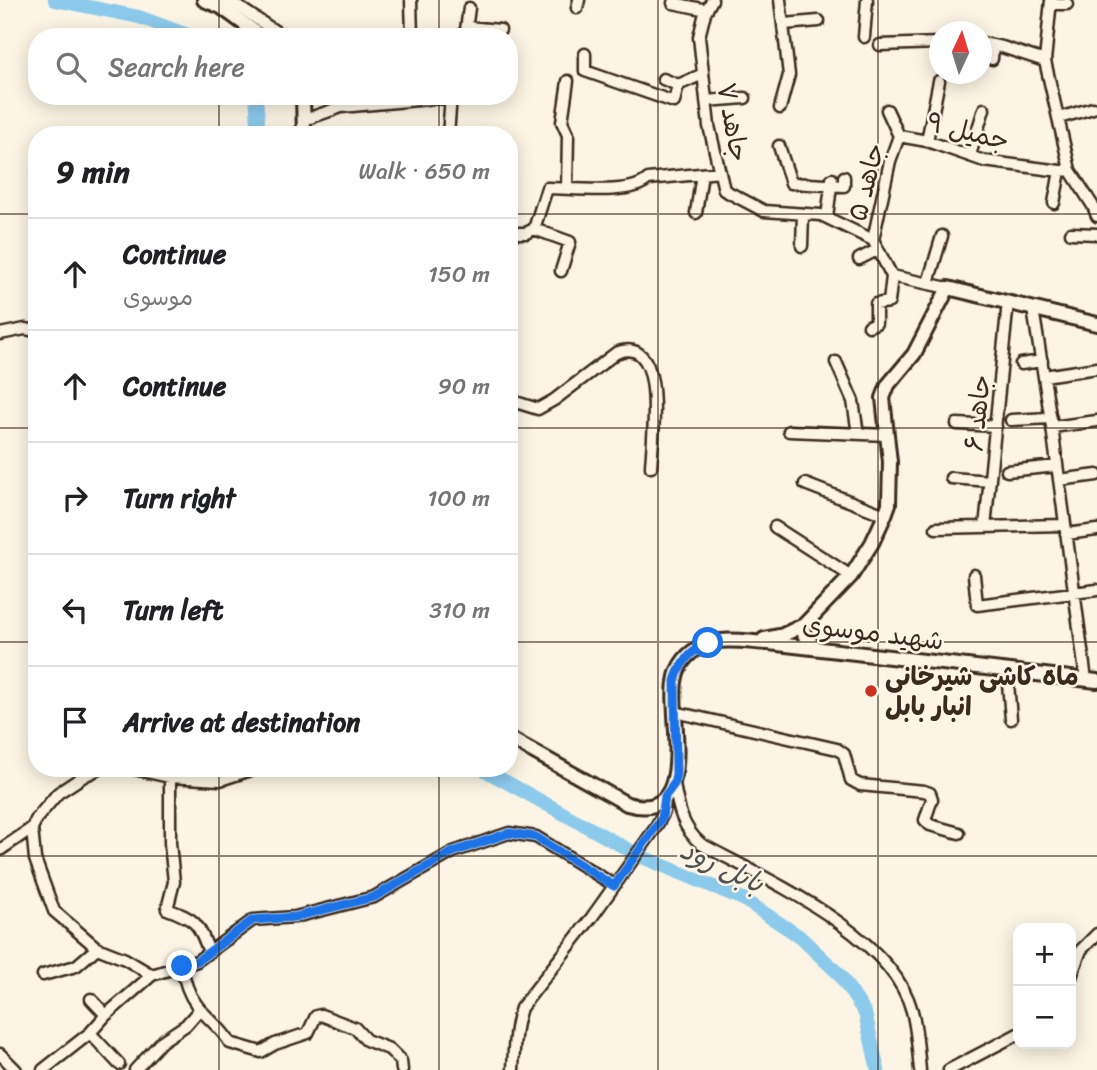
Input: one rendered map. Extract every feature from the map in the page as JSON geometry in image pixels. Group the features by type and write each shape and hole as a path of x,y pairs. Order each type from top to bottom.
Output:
{"main road":[{"path":"204,0 220,7 249,28"},
{"path":"303,105 304,126"},
{"path":"518,743 627,804 647,806 665,796 674,784 676,769 675,681 688,655 701,646 715,642 745,642 783,635 804,625 851,576 872,543 889,504 890,476 883,398 888,385 914,354 948,288 1097,324"},
{"path":"804,625 806,641 817,649"},
{"name":"شهید موسوی","path":"745,642 1092,680"}],"street":[{"path":"228,0 270,28"},
{"path":"411,0 412,28"},
{"path":"673,3 707,10 712,0"},
{"path":"780,0 789,75 780,108"},
{"path":"864,37 867,0"},
{"path":"1054,203 1065,170 1059,118 1045,61 1051,2 1067,4"},
{"path":"466,28 469,8"},
{"name":"جاهد ۷","path":"707,10 698,37 709,126 724,190 764,211 827,216 875,245"},
{"path":"784,24 819,21"},
{"path":"880,45 929,43"},
{"path":"992,59 993,45 1045,61"},
{"path":"585,54 585,71 674,102 678,85"},
{"path":"663,79 678,85 703,74"},
{"path":"567,188 568,135 562,122 568,81"},
{"path":"926,141 938,84"},
{"path":"706,101 745,98"},
{"path":"304,120 341,107 363,105"},
{"path":"449,126 451,105"},
{"path":"1059,118 1093,108"},
{"path":"970,155 984,109"},
{"path":"887,110 899,136"},
{"name":"جمیل ۹","path":"899,136 926,141 984,161 1065,170"},
{"name":"جاهد ۵","path":"892,276 875,245 890,161 899,136"},
{"path":"779,146 791,183 832,182 844,186 844,177"},
{"path":"1065,170 1096,209"},
{"path":"518,233 534,229 547,188 612,190 642,185 648,179 720,173"},
{"path":"696,213 702,174"},
{"path":"827,216 832,182"},
{"path":"802,246 803,214"},
{"path":"534,229 569,242 561,271"},
{"path":"1071,233 1097,234"},
{"path":"928,283 942,236"},
{"path":"859,259 875,245"},
{"path":"869,326 876,323 876,304 889,302 892,276 948,288"},
{"name":"جاهد ۶","path":"985,527 1009,303"},
{"path":"1033,309 1074,594 1092,680"},
{"path":"0,334 28,330"},
{"path":"518,403 532,408 545,406 616,353 633,350 643,358 651,373 651,467"},
{"path":"1021,364 1042,361"},
{"path":"835,362 853,401 858,434"},
{"path":"1044,376 1097,368"},
{"path":"1011,420 1097,421"},
{"path":"957,424 996,426"},
{"path":"789,431 887,435"},
{"path":"1007,471 1057,466"},
{"path":"1059,480 1097,475"},
{"path":"951,478 990,481"},
{"path":"805,484 885,515"},
{"path":"775,527 851,576"},
{"path":"936,528 1097,530"},
{"path":"974,575 977,605 1097,590"},
{"path":"1007,671 1011,719"},
{"path":"675,712 837,749 844,754 851,780 860,786 930,793 932,799 925,820 930,825 959,833"},
{"path":"0,850 32,828 58,793 81,777"},
{"path":"170,777 170,843 174,882 167,909 188,916 199,926 209,952"},
{"path":"182,777 220,780 229,777"},
{"path":"674,784 681,816 693,837 701,844 822,910 859,936 898,980 912,1010 920,1070"},
{"path":"513,1070 514,1039 522,1008 654,830 664,812 665,796"},
{"path":"32,828 35,859 54,911 97,948 125,959 152,975"},
{"path":"43,1070 90,1032 152,975 197,961 253,920 295,917 374,897 453,852 509,833 536,837 614,886"},
{"path":"1076,964 1081,950 1097,934"},
{"path":"43,975 76,966 97,948"},
{"path":"182,966 185,985 200,1009 223,1031 230,1044 261,1052 275,1044 308,1033 316,1016 321,1016 355,1028 366,1040 389,1049 401,1061 402,1070"},
{"path":"91,999 106,1015"},
{"path":"135,1070 162,1041 186,1025 200,1009"},
{"path":"90,1032 119,1064"},
{"path":"949,1070 1013,1037"},
{"path":"0,1054 16,1070"}],"waterway":[{"name":"بابل رود","path":"55,0 139,17 169,28"},
{"name":"بابل رود","path":"257,105 258,126"},
{"name":"بابل رود","path":"497,777 640,856 743,899 799,936 839,974 865,1013 878,1070"}],"place":[{"name":"ماه کاشی شیرخانی انبار بابل","path":"871,691"}],"route":[{"path":"182,966 197,961 253,920 295,917 374,897 453,852 509,833 536,837 614,886 662,818 665,796 674,784 676,774 675,681 688,655 708,643"}]}
